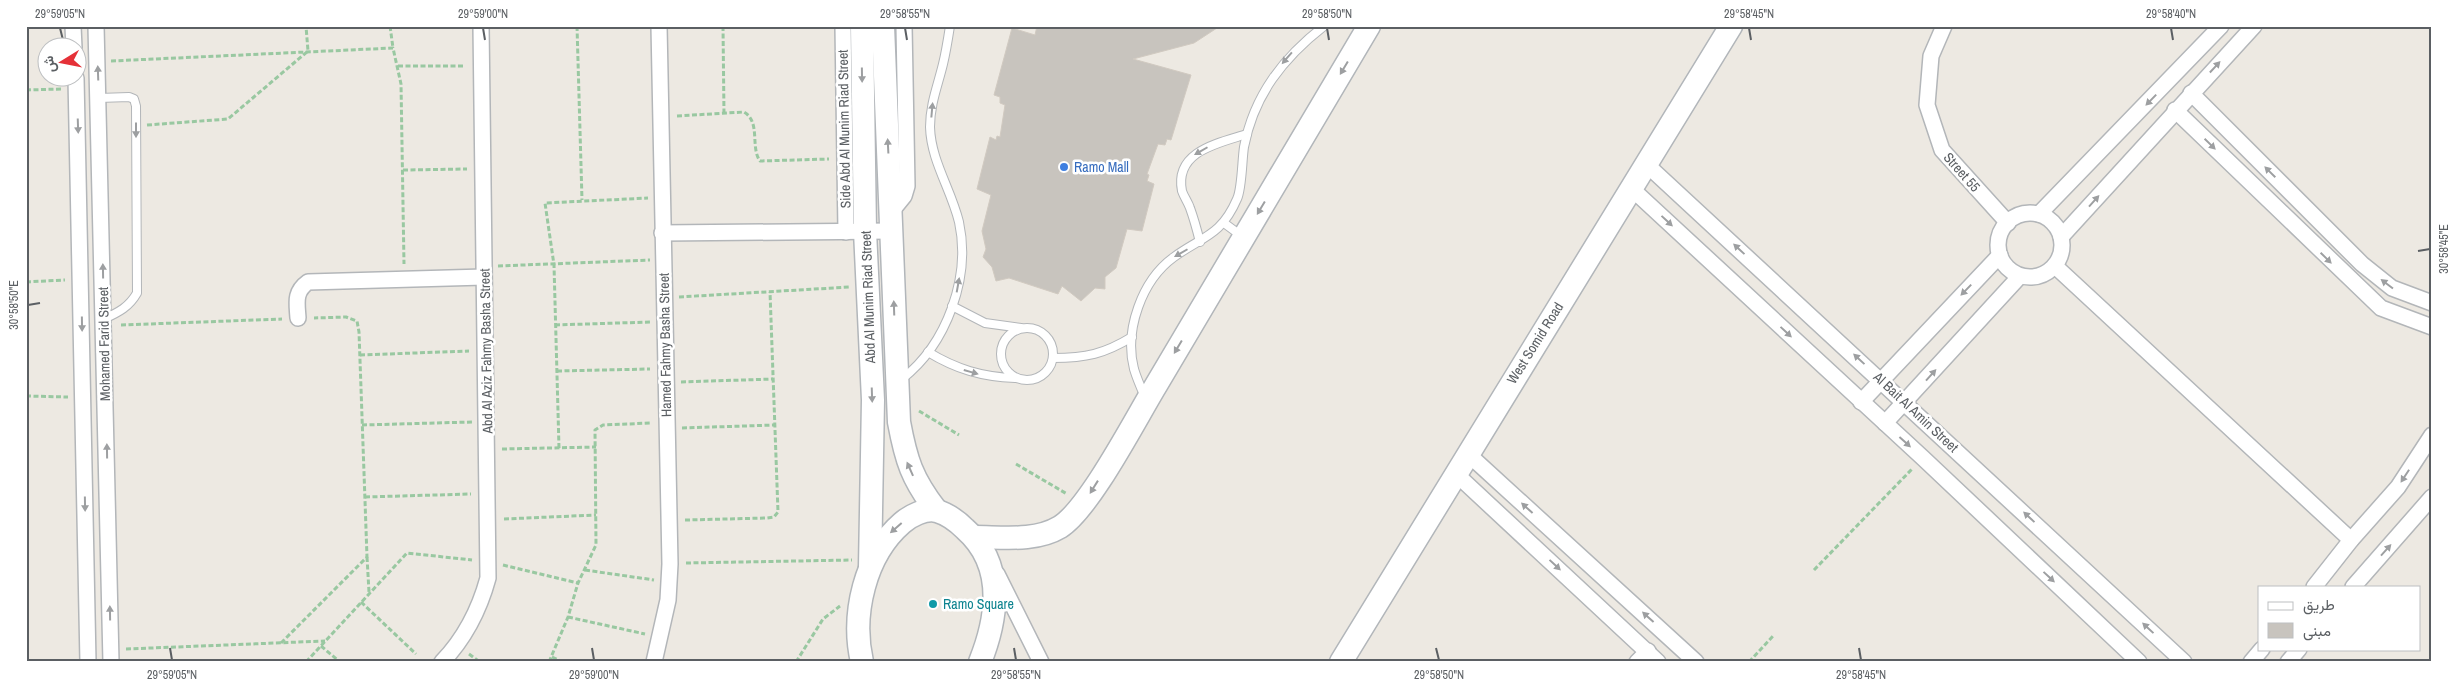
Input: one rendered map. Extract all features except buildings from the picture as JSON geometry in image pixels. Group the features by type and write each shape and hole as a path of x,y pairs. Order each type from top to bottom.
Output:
{"street":[{"name":"Mohamed Farid Street","path":"96,26 111,656"},
{"name":"Abd Al Aziz Fahmy Basha Street","path":"442,662 467,630 480,606 488,578 481,26"},
{"name":"Hamed Fahmy Basha Street","path":"654,662 661,637 670,564 659,26"},
{"name":"Side Abd Al Munim Riad Street","path":"843,26 845,158 856,232"},
{"name":"Abd Al Munim Riad Street","path":"862,26 856,232 868,286 873,426 869,571"},
{"name":"Abd Al Munim Riad Street","path":"883,26 896,113 891,222 896,390 906,461 918,488 936,510"},
{"path":"896,113 904,26"},
{"path":"975,537 1019,538 1038,535 1060,527 1082,504 1244,238 1369,26"},
{"name":"West Somid Road","path":"1341,662 1467,453 1731,26"},
{"name":"Street 55","path":"1944,26 1931,56 1926,105 1942,150 2008,223"},
{"path":"2039,214 2169,82 2221,26"},
{"path":"2061,237 2254,26"},
{"path":"2169,82 2184,101 2381,308 2432,327"},
{"name":"Mohamed Farid Street","path":"76,88 88,662"},
{"path":"2184,101 2362,264 2392,288 2432,303"},
{"name":"Al Bait Al Amin Street","path":"1646,164 1906,402 2184,662"},
{"name":"Al Bait Al Amin Street","path":"1631,188 1923,458 2139,662"},
{"path":"2022,214 2039,214 2053,223 2061,237 2062,252 2055,266 2039,276 2020,276 2008,268 2000,255 1999,238 2008,223 2022,214"},
{"path":"662,233 856,232 891,222"},
{"path":"1862,402 1881,379 2000,255"},
{"path":"2055,266 2351,540"},
{"path":"298,318 297,295 300,287 308,282 404,279 484,272"},
{"path":"1885,423 2020,276"},
{"path":"2315,586 2351,540 2398,487 2432,435"},
{"path":"1467,453 1696,662"},
{"path":"1455,473 1654,658"},
{"path":"2354,586 2432,496"},
{"path":"862,661 859,648 860,607 869,571 888,535 911,515 936,510 958,522 975,537 990,560 1041,662"},
{"path":"980,662 989,639 995,614 990,560"},
{"path":"1637,662 1654,658 1675,642"},
{"path":"2251,662 2261,650"},
{"path":"2288,662 2298,650"}],"lane":[{"path":"896,390 928,352 945,323 958,291 962,256 958,221 935,158 930,127 933,95 943,65 950,26"},
{"path":"1146,401 1134,368 1132,337 1138,307 1152,280 1173,257 1213,234 1224,223 1238,197 1240,168 1247,134 1258,102 1275,72 1298,46 1324,26"},
{"path":"99,98 129,97 134,99 136,106 137,293 127,307 104,322"},
{"path":"1200,242 1195,222 1182,191 1182,175 1188,160 1200,150 1247,134"},
{"path":"1224,223 1244,238"},
{"path":"952,306 985,324 1023,328 1042,332 1053,348 1053,358 1050,367 1044,375 1036,380 1026,381 1017,378 1009,374 1003,366 1001,356 1006,338 1023,328"},
{"path":"1053,358 1092,356 1112,349 1132,337"},
{"path":"928,352 948,364 970,372 994,377 1017,378"}],"path":[{"path":"306,26 308,51"},
{"path":"390,26 398,66 404,279"},
{"path":"577,26 582,200"},
{"path":"723,26 724,114"},
{"path":"98,62 393,48"},
{"path":"136,126 228,118 308,51"},
{"path":"398,66 481,66"},
{"path":"26,90 40,88"},
{"path":"660,117 744,112 751,116 754,153 760,161 845,158"},
{"path":"402,170 483,168"},
{"path":"559,448 554,265 545,203 662,198"},
{"path":"484,272 554,265 663,259"},
{"path":"26,282 81,279"},
{"path":"664,298 868,286"},
{"path":"669,520 774,517 778,512 770,292"},
{"path":"104,322 346,317 356,321 360,355 369,593"},
{"path":"555,325 664,321"},
{"path":"360,355 485,350"},
{"path":"557,371 773,379"},
{"path":"896,390 959,435"},
{"path":"26,396 83,397"},
{"path":"362,425 486,422"},
{"path":"549,662 568,617 578,583 596,545 595,430 598,426 775,425"},
{"path":"487,449 596,447"},
{"path":"1814,570 1923,458"},
{"path":"1016,464 1082,504"},
{"path":"364,497 488,494"},
{"path":"488,519 596,515"},
{"path":"306,662 407,553 488,562 578,583"},
{"path":"281,644 367,557"},
{"path":"670,564 869,571"},
{"path":"585,570 669,582"},
{"path":"796,662 823,619 869,571"},
{"path":"361,602 416,654"},
{"path":"568,617 661,637"},
{"path":"1748,662 1774,635"},
{"path":"111,656 325,640"},
{"path":"321,646 340,662"},
{"path":"552,657 563,662"}],"place":[{"name":"Ramo Mall","path":"1064,167"},
{"name":"Ramo Square","path":"933,604"}]}
